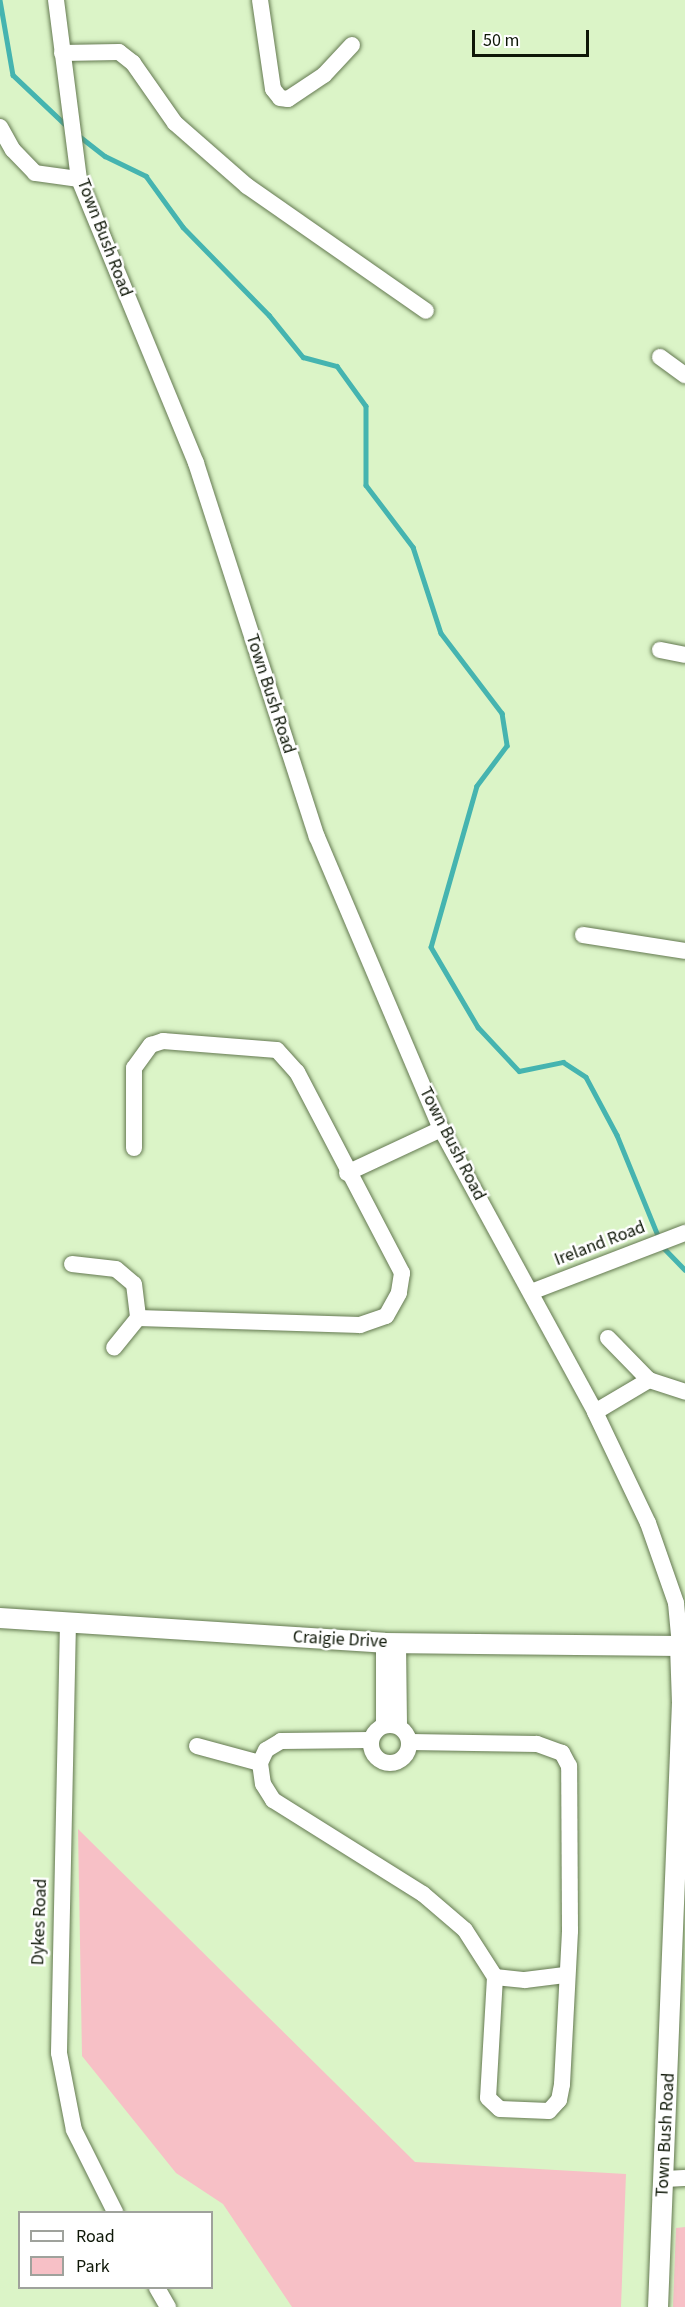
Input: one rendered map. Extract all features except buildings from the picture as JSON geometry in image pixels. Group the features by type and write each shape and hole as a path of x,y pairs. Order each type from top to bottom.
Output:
{"street":[{"name":"Town Bush Road","path":"56,0 64,91 79,179 196,463 317,837 441,1129 595,1412 648,1523 681,1600 682,1702 658,2307"},
{"path":"260,0 273,89 280,98 288,99 324,75 352,45"},
{"path":"62,53 119,52 133,63 175,123 247,186 426,311"},
{"path":"0,127 13,150 35,173 79,179"},
{"path":"660,357 685,375"},
{"path":"660,650 685,655"},
{"path":"583,935 685,951"},
{"path":"134,1148 134,1068 151,1045 163,1041 268,1046 297,1072 347,1173 402,1273 399,1293 386,1316 360,1326 138,1318"},
{"path":"347,1173 441,1129"},
{"name":"Ireland Road","path":"531,1292 636,1249 680,1235"},
{"path":"72,1264 126,1273 134,1284 138,1318 114,1348"},
{"path":"608,1338 649,1380 685,1392"},
{"path":"595,1412 649,1380"},
{"name":"Craigie Drive","path":"0,1618 391,1643 682,1636"},
{"name":"Dykes Road","path":"68,1622 59,2053 74,2130 114,2211"},
{"path":"391,1643 392,1726 410,1742 537,1744 562,1753 573,1783 570,1931 565,1975 559,2100 549,2111 500,2109 488,2098 495,1977 465,1930 443,1908 273,1800 263,1784 260,1763 266,1750 288,1740 370,1740 392,1726"},
{"path":"370,1740 377,1758 389,1763 405,1756 410,1742"},
{"path":"197,1746 260,1763"},
{"path":"495,1977 525,1980 565,1975"},
{"path":"664,2179 685,2178"},
{"path":"158,2289 168,2307"}],"green space":[{"path":"78,1829 415,2162 626,2174 621,2307 292,2307 223,2204 176,2173 82,2056"},
{"path":"685,2227 685,2307 673,2307 676,2228"}],"waterway":[{"path":"0,0 13,75 67,126"},
{"path":"78,135 105,156 146,176 183,227 269,315 303,357 337,366 366,406 366,485 413,547 441,633 502,713 507,746 477,786 431,947 478,1027 519,1071 563,1062 586,1077 617,1135 659,1238"},
{"path":"662,1246 685,1270"}]}
